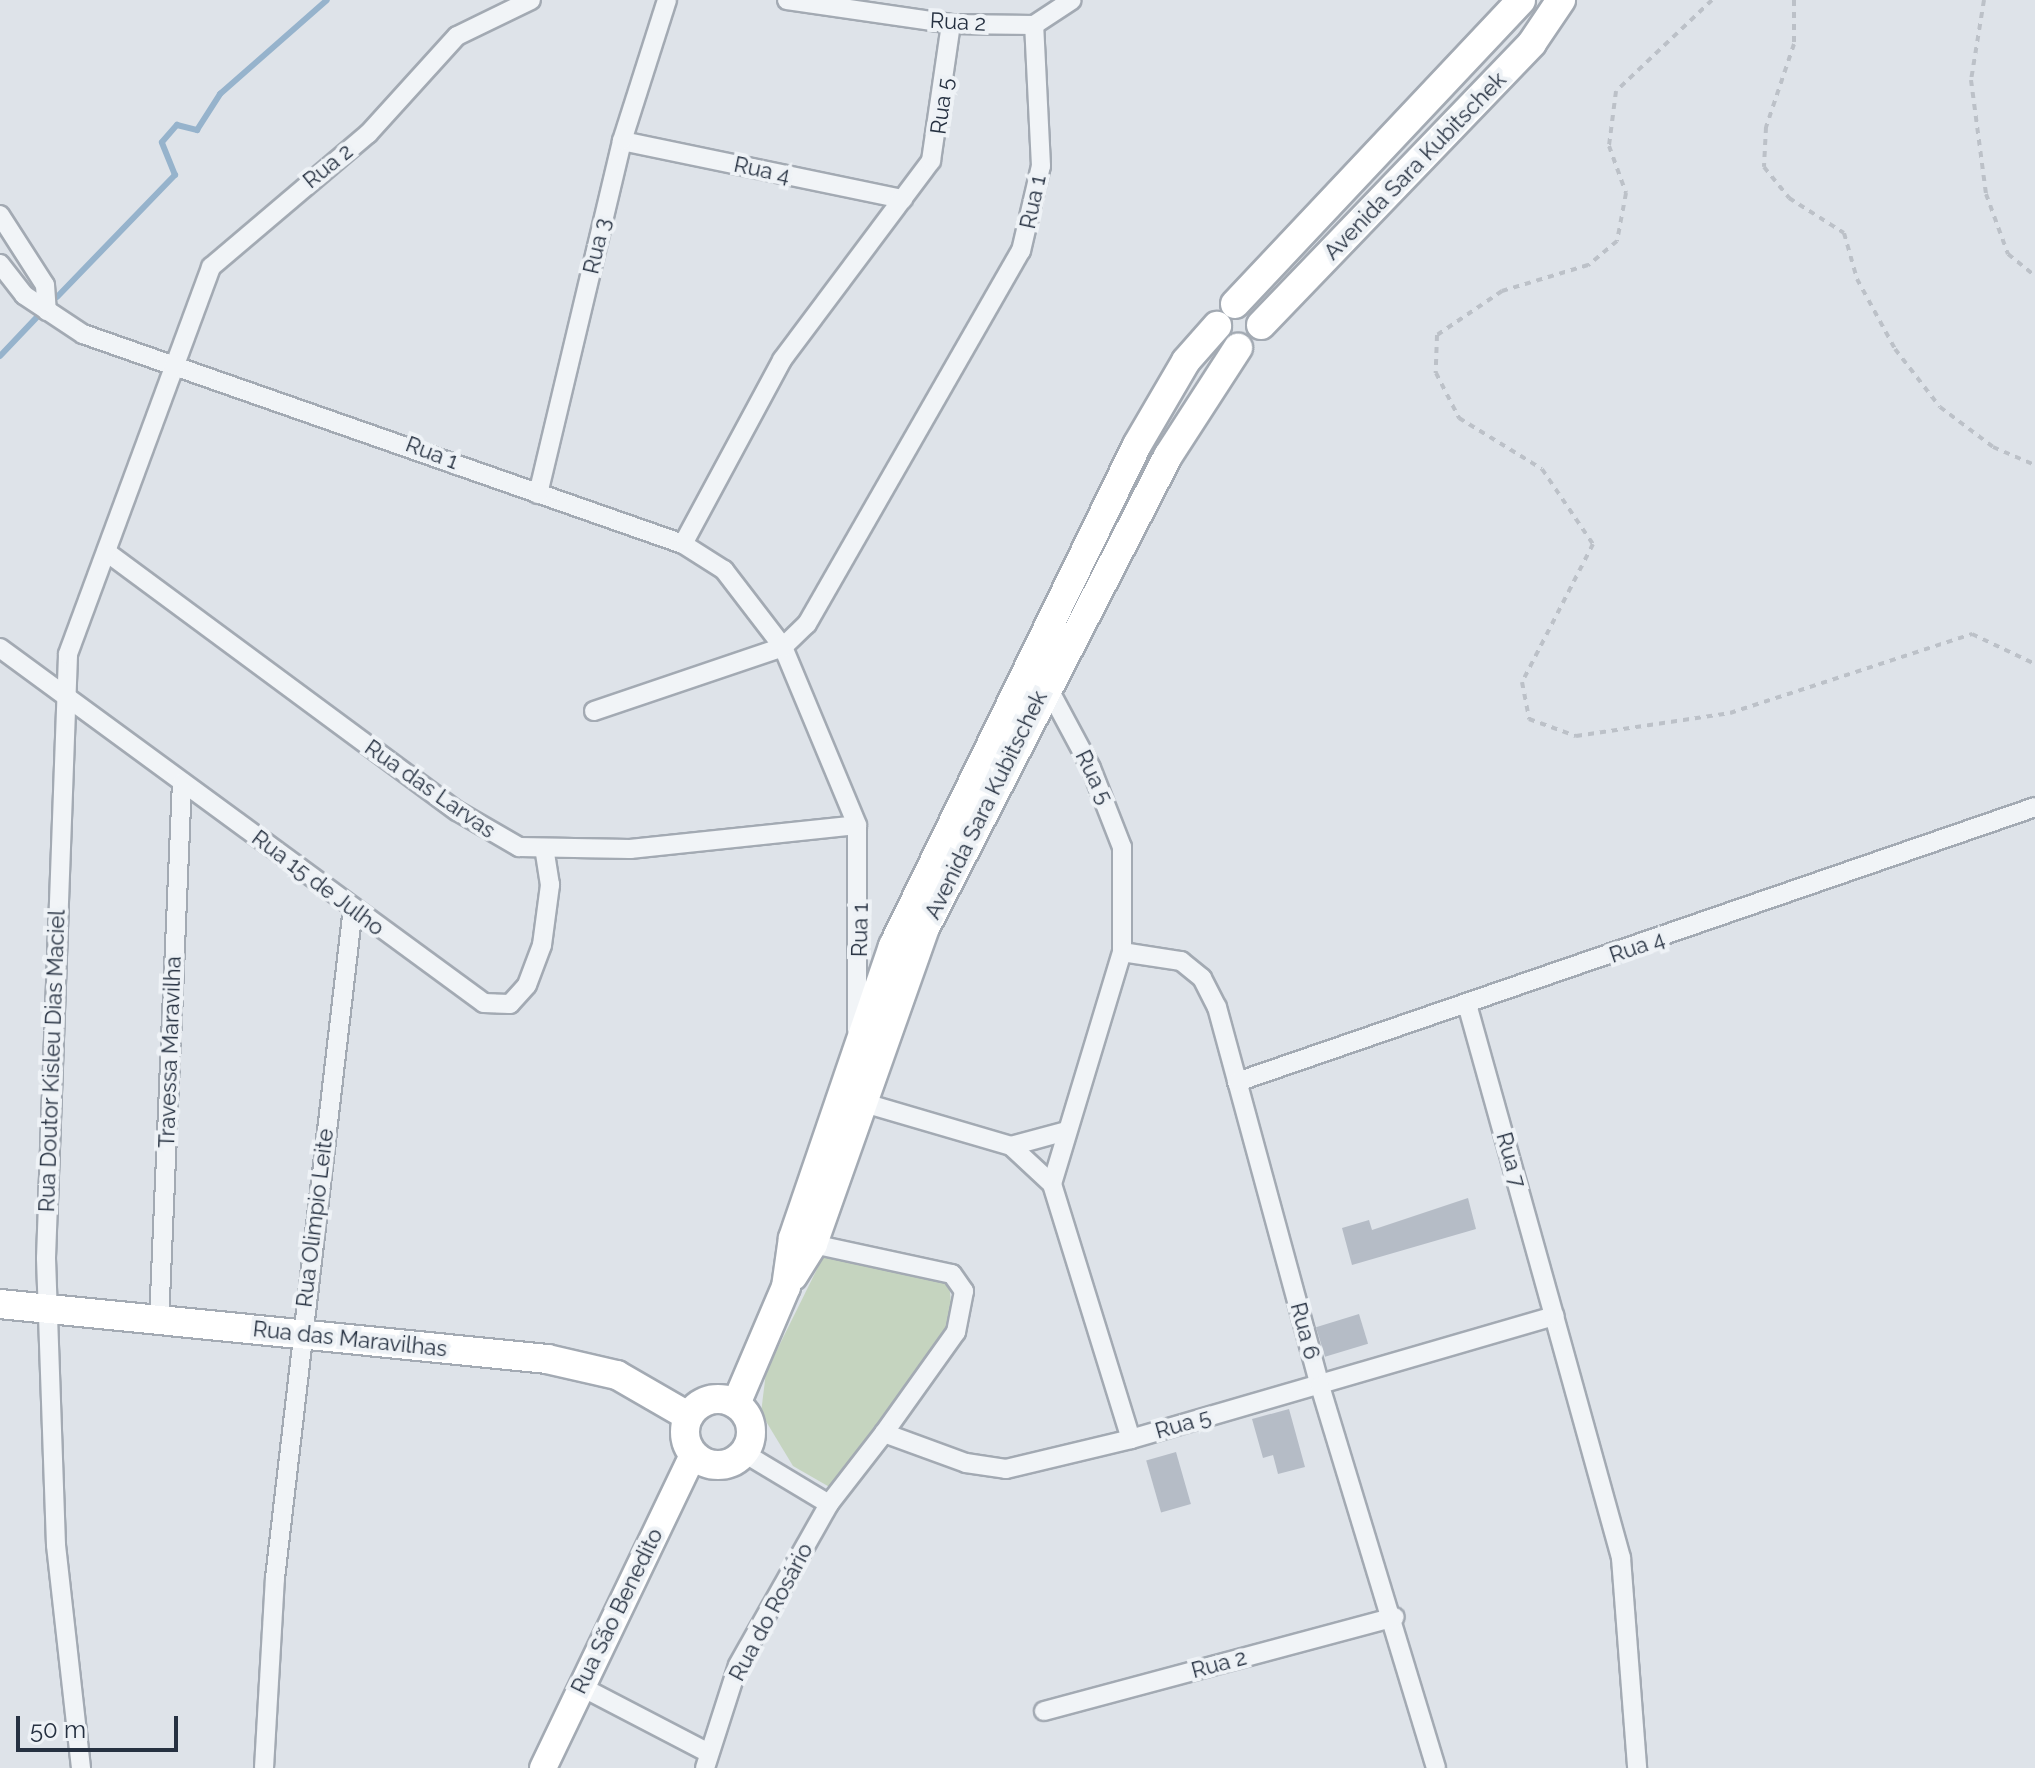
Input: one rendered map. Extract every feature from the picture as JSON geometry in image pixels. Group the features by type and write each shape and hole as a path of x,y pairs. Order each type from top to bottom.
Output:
{"main road":[{"name":"Avenida Sara Kubitschek","path":"850,1099 925,928 1046,684 1168,456 1238,348 1255,341 1261,325 1532,43 1561,0"},
{"name":"Avenida Sara Kubitschek","path":"786,1287 813,1244 850,1099 857,1037 1023,670 1137,445 1186,361 1509,6"},
{"path":"1235,304 1256,311 1261,325"},
{"path":"1217,326 1226,343 1238,348"},
{"path":"736,1404 786,1287 793,1238 850,1099"},
{"name":"Rua das Maravilhas","path":"0,1304 159,1322 301,1333 584,1365 688,1416"},
{"path":"715,1398 736,1404 751,1427 744,1453 725,1465 693,1455 684,1436 688,1416 715,1398"}],"street":[{"name":"Rua 2","path":"172,371 194,298 227,249 368,134 457,36 531,0"},
{"name":"Rua 3","path":"538,494 622,141 667,0"},
{"name":"Rua 2","path":"787,0 864,6 951,24 1034,25"},
{"path":"1034,25 1072,0"},
{"name":"Rua 5","path":"683,544 782,360 903,199 941,132 951,24"},
{"name":"Rua 1","path":"594,711 783,647 807,624 1021,251 1041,166 1034,25"},
{"name":"Rua 4","path":"622,141 903,199"},
{"path":"0,215 45,285 47,311"},
{"name":"Rua 1","path":"0,264 24,295 47,311 172,371 309,410 683,544 724,570 783,647 857,825 857,1037"},
{"name":"Rua Doutor Kisleu Dias Maciel","path":"81,1768 56,1545 47,1309 65,697 68,654 108,553 172,371"},
{"name":"Rua das Larvas","path":"108,553 457,811 505,841 545,852 857,825"},
{"name":"Rua 15 de Julho","path":"0,648 464,993 510,1004 527,985 542,945 550,885 545,852"},
{"name":"Rua 5","path":"1046,684 1098,782 1122,847 1122,952 1063,1132 1052,1184 1131,1439 1554,1316"},
{"name":"Travessa Maravilha","path":"159,1322 182,782"},
{"name":"Rua 4","path":"1237,1082 2035,807"},
{"name":"Rua Olimpio Leite","path":"264,1768 301,1333 353,908"},
{"name":"Rua 6","path":"1122,952 1181,961 1202,978 1237,1082 1320,1386 1395,1617 1436,1768"},
{"name":"Rua 7","path":"1467,1004 1554,1316"},
{"path":"850,1099 1011,1146 1052,1184"},
{"path":"1011,1146 1063,1132"},
{"path":"813,1244 952,1274 964,1291 956,1332 884,1433 966,1463 1006,1469 1131,1439"},
{"path":"1554,1316 1621,1558 1637,1768"},
{"name":"Rua do Rosário","path":"706,1760 738,1665 829,1504 884,1433"},
{"path":"744,1453 829,1504"},
{"name":"Rua São Benedito","path":"543,1768 693,1455"},
{"name":"Rua 2","path":"1044,1711 1395,1617"},
{"path":"580,1686 706,1760"}],"path":[{"path":"1712,0 1616,91 1609,146 1626,193 1617,241 1588,265 1502,291 1437,335 1436,373 1459,418 1542,469 1593,544 1522,682 1529,719 1576,736 1730,713 1972,634 2035,664"},
{"path":"1794,0 1794,44 1766,127 1764,167 1789,198 1844,233 1857,279 1895,349 1940,407 1993,447 2035,465"},
{"path":"1984,0 1971,80 1986,194 2008,254 2035,276"}],"green space":[{"path":"823,1257 949,1283 953,1322 833,1489 793,1466 761,1413 766,1372"}],"building":[{"path":"1468,1198 1476,1229 1352,1265 1342,1228 1369,1220 1372,1230"},
{"path":"1359,1314 1368,1344 1325,1357 1316,1327"},
{"path":"1289,1409 1305,1467 1278,1474 1273,1455 1263,1458 1252,1419"},
{"path":"1176,1452 1191,1504 1161,1512 1146,1461"}],"waterway":[{"path":"57,297 175,175 162,142 177,125 197,130 220,94 327,0"},
{"path":"0,356 37,317"}]}
